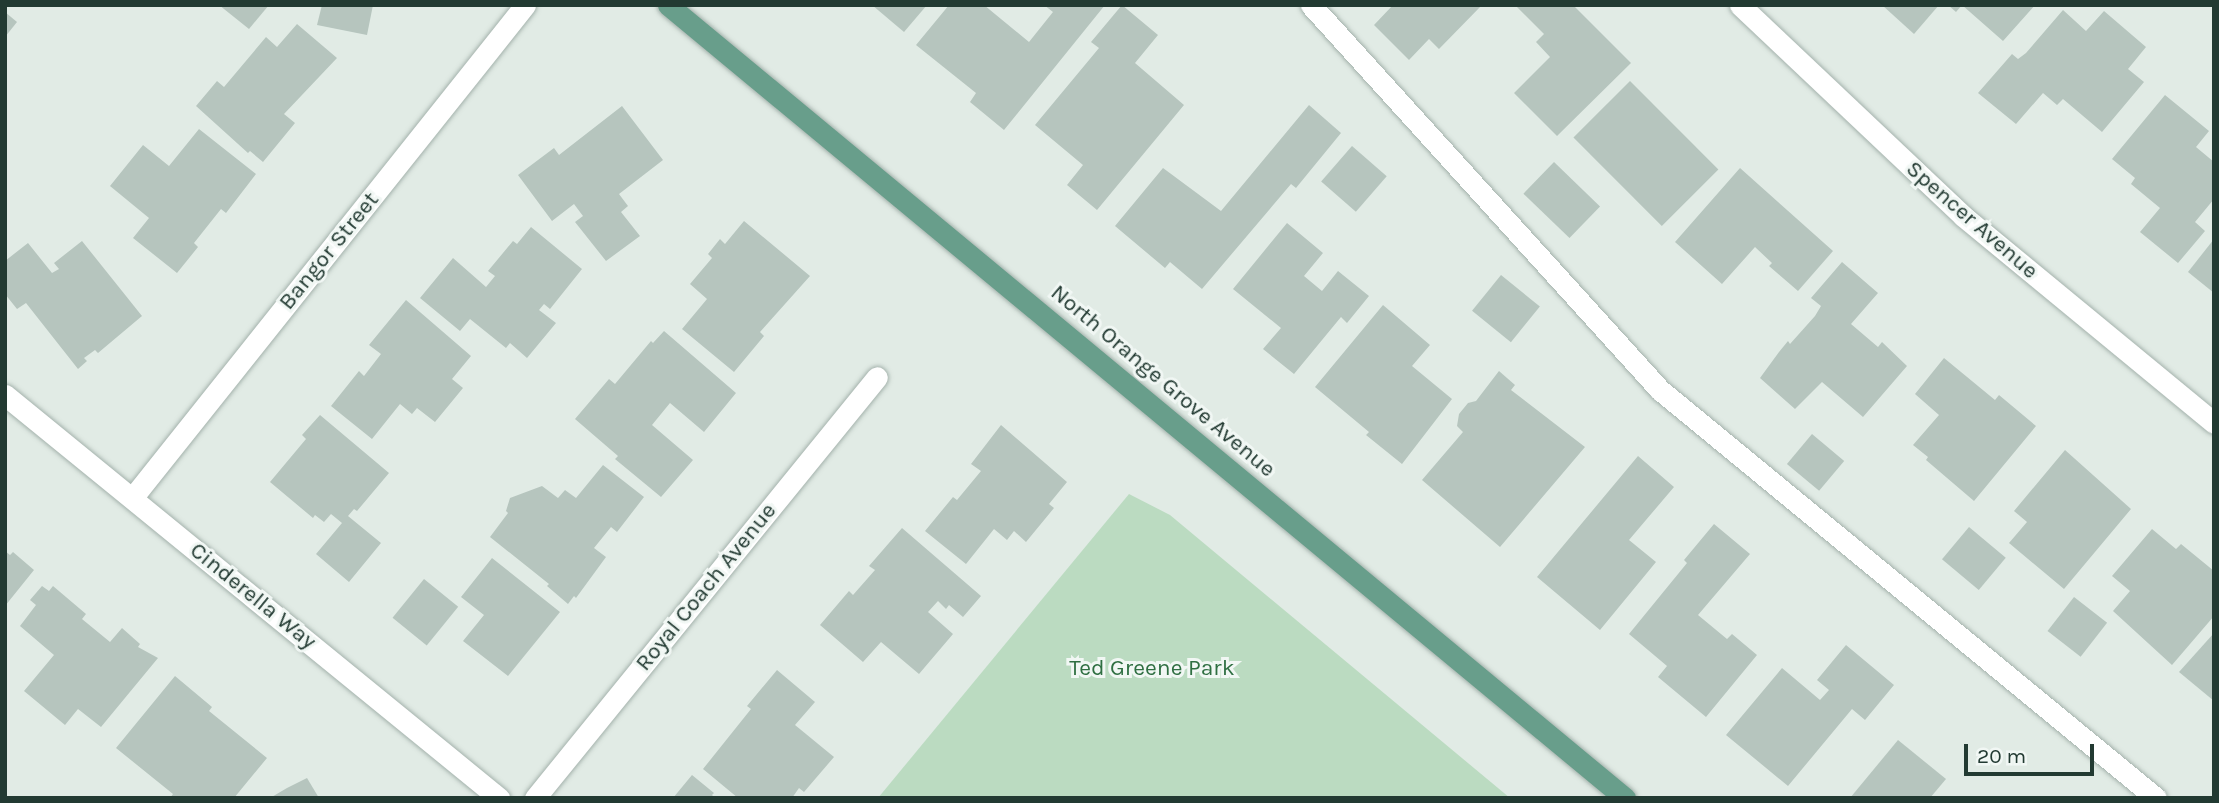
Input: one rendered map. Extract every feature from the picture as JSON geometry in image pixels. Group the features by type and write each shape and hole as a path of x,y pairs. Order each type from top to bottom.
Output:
{"main road":[{"name":"North Orange Grove Avenue","path":"668,5 1625,798"}],"street":[{"name":"Bangor Street","path":"133,497 525,5"},
{"path":"1311,5 1660,390 2156,798"},
{"name":"Spencer Avenue","path":"1740,5 1963,216 2214,423"},
{"name":"Royal Coach Avenue","path":"535,798 877,377"},
{"name":"Cinderella Way","path":"5,395 499,798"}],"green space":[{"name":"Ted Greene Park","path":"1129,494 1170,515 1510,798 878,798"}],"building":[{"path":"219,5 269,5 249,29"},
{"path":"322,5 373,5 367,35 317,25"},
{"path":"872,5 927,5 904,32"},
{"path":"949,5 984,5 1029,42 1053,12 1044,5 1105,5 1004,130 970,102 976,93 916,45"},
{"path":"1122,5 1158,35 1135,63 1184,105 1097,210 1067,185 1083,165 1035,125 1099,48 1091,42"},
{"path":"1393,5 1482,5 1439,49 1429,39 1409,60 1374,25"},
{"path":"1515,5 1573,5 1631,63 1557,136 1514,93 1550,57 1536,42 1544,34"},
{"path":"1882,5 1939,5 1914,34"},
{"path":"1948,5 1962,5 1956,12"},
{"path":"1962,5 2035,5 2003,41"},
{"path":"2063,10 2086,31 2104,11 2146,47 2128,69 2144,82 2102,132 2063,99 2057,105 2043,93 2016,124 1978,93 2012,54 2018,59 2026,53"},
{"path":"5,12 17,22 5,37"},
{"path":"297,24 337,58 284,114 295,123 263,162 250,151 248,153 196,106 217,81 224,87 266,37 277,47"},
{"path":"1630,81 1718,169 1662,226 1573,138"},
{"path":"2165,95 2209,131 2196,147 2214,162 2214,199 2195,222 2205,231 2178,263 2140,232 2160,208 2131,184 2135,178 2112,159"},
{"path":"1309,105 1341,133 1296,188 1291,184 1202,289 1170,262 1165,268 1115,226 1163,168 1221,211"},
{"path":"622,106 663,160 619,194 628,206 621,212 640,236 606,261 575,222 583,216 574,204 552,221 518,175 554,148 559,155"},
{"path":"199,129 256,174 226,213 221,209 194,243 198,247 177,273 133,238 149,218 110,186 143,145 169,166"},
{"path":"1352,146 1387,176 1356,212 1321,181"},
{"path":"1554,162 1600,206 1569,238 1523,194"},
{"path":"1740,168 1833,251 1798,291 1769,266 1772,263 1755,247 1722,284 1675,242"},
{"path":"744,221 810,276 760,332 764,336 734,372 682,329 707,299 690,284 712,258 708,254 720,239 725,244"},
{"path":"1287,223 1323,253 1304,276 1322,291 1338,271 1369,296 1347,323 1341,317 1294,374 1263,349 1281,328 1233,289"},
{"path":"531,227 582,269 550,309 544,304 539,310 556,323 527,358 510,343 506,348 470,319 460,331 420,298 453,258 486,287 495,276 488,271 513,241 517,244"},
{"path":"2214,239 2214,293 2188,272"},
{"path":"82,241 142,316 98,353 95,350 84,358 87,361 78,369 26,303 17,309 5,294 5,261 28,243 52,273 59,269 54,263"},
{"path":"1842,262 1878,293 1851,324 1878,347 1882,342 1907,366 1863,417 1822,382 1795,409 1760,378 1788,341 1790,344 1815,316 1821,306 1811,298"},
{"path":"1501,275 1540,306 1511,342 1472,311"},
{"path":"406,300 471,356 452,379 463,388 435,422 417,408 412,414 400,404 372,439 331,406 359,371 364,376 381,354 369,345"},
{"path":"1383,305 1430,345 1412,366 1452,399 1402,464 1366,435 1369,432 1315,387"},
{"path":"664,331 736,393 704,432 670,403 652,425 693,460 661,497 615,459 618,456 575,419 609,379 615,384 651,341 653,343"},
{"path":"1944,358 1995,400 1999,395 2036,426 1974,501 1926,460 1928,457 1913,445 1939,415 1915,394"},
{"path":"1499,371 1515,385 1511,390 1585,447 1500,547 1422,480 1463,432 1457,426 1459,414 1468,403 1476,401"},
{"path":"320,415 389,473 357,511 354,509 348,516 381,543 349,582 316,554 342,523 331,514 324,522 315,515 313,518 270,482 306,439 302,435"},
{"path":"1001,425 1067,482 1049,504 1054,508 1026,542 1014,531 1007,540 994,529 966,564 925,531 953,497 957,500 981,471 971,464"},
{"path":"1812,434 1844,461 1819,491 1787,464"},
{"path":"2065,450 2131,509 2064,589 2009,543 2027,522 2014,511"},
{"path":"1638,456 1674,487 1629,540 1656,562 1600,630 1537,577"},
{"path":"603,465 644,497 617,532 611,527 594,548 606,557 576,598 574,596 568,604 547,586 549,584 490,537 508,513 506,511 510,498 542,486 558,498 565,490 576,498"},
{"path":"1714,524 1750,554 1698,615 1727,639 1732,634 1757,655 1706,717 1658,677 1667,666 1629,634 1687,563 1684,560"},
{"path":"1969,527 2006,558 1979,590 1942,559"},
{"path":"902,528 981,596 963,617 949,605 946,609 938,601 928,612 953,634 919,674 881,642 863,662 820,625 849,591 853,595 875,570 869,566"},
{"path":"2152,529 2176,549 2181,544 2214,571 2214,616 2172,665 2113,611 2130,591 2112,576"},
{"path":"5,551 10,555 13,552 34,570 5,606"},
{"path":"492,558 560,612 508,676 463,641 484,615 461,597"},
{"path":"424,579 458,607 427,646 393,618"},
{"path":"42,586 49,591 53,586 86,614 82,619 110,642 122,628 140,644 138,647 158,658 101,727 78,709 65,725 24,691 54,655 20,626 36,605 30,600"},
{"path":"2074,597 2107,623 2081,657 2048,631"},
{"path":"2214,633 2214,701 2179,672"},
{"path":"1846,645 1894,685 1865,720 1852,709 1788,786 1726,735 1782,668 1820,700 1829,690 1817,680"},
{"path":"777,670 815,702 795,725 834,757 804,792 799,788 792,798 738,798 703,769 751,709 747,706"},
{"path":"175,676 212,707 209,711 267,758 234,798 170,798 173,794 116,748"},
{"path":"1898,740 1946,779 1930,798 1850,798"},
{"path":"692,775 714,793 712,795 715,798 673,798"},
{"path":"307,778 319,798 270,798 287,788"}]}
